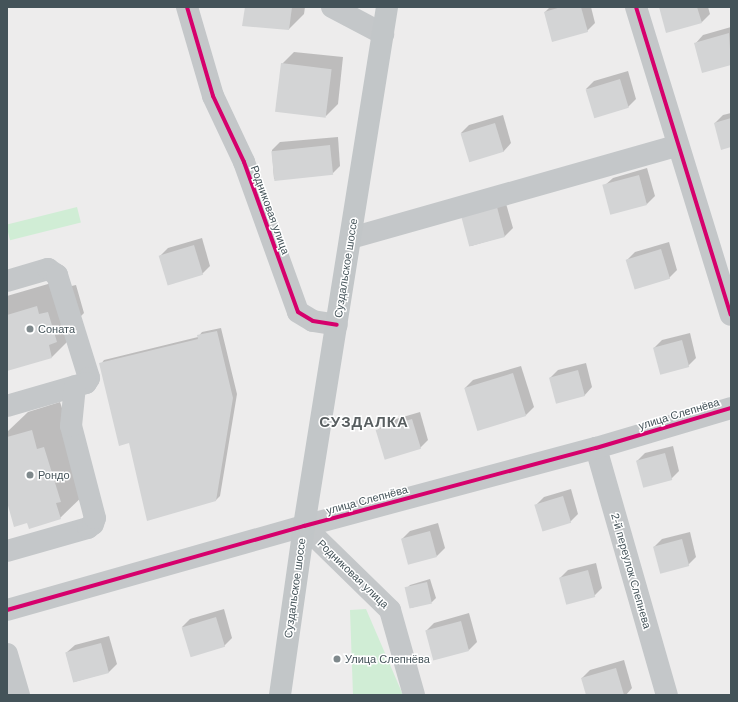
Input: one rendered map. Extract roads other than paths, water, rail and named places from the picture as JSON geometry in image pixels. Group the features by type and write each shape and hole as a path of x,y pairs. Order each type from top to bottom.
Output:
{"main road":[{"name":"Суздальское шоссе","path":"280,695 304,526 387,7"}],"street":[{"name":"Родниковая улица","path":"187,7 213,96 244,162 298,312 313,321 337,325"},
{"path":"332,7 383,34"},
{"path":"636,7 677,146 731,315"},
{"path":"351,238 677,146"},
{"path":"7,281 48,269 57,275 89,378 86,383 7,406"},
{"path":"7,551 88,528 93,524 95,518 72,426 75,386"},
{"name":"улица Слепнёва","path":"7,610 304,526 596,448 731,408"},
{"name":"2-й переулок Слепнева","path":"596,448 667,695"},
{"name":"Родниковая улица","path":"304,526 390,610 414,695"},
{"path":"7,654 19,695"}],"place":[{"name":"Соната","path":"30,329"},
{"name":"Рондо","path":"30,475"},
{"name":"Улица Слепнёва","path":"337,659"}],"district":[{"name":"СУЗДАЛКА","path":"364,422"}]}
